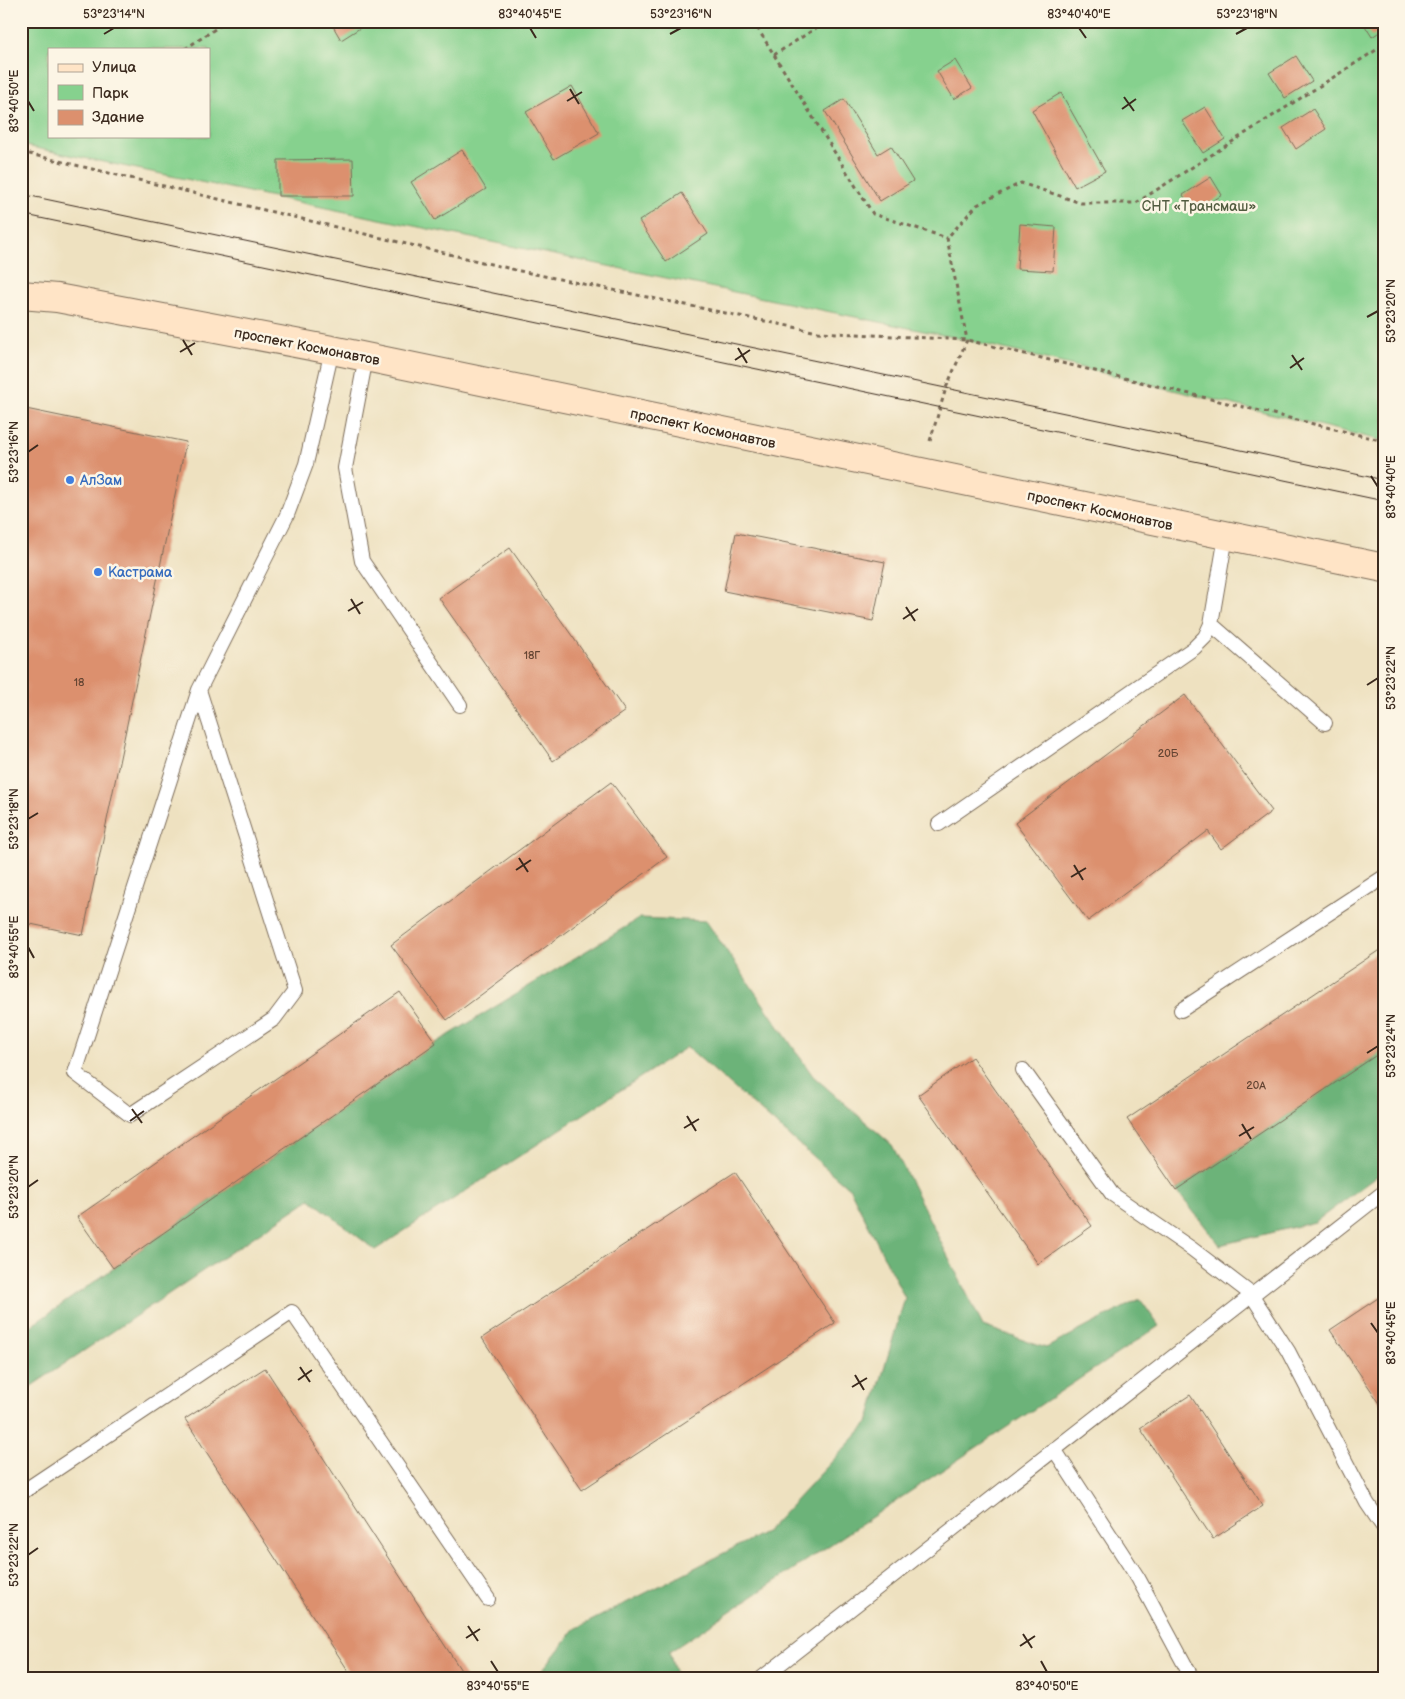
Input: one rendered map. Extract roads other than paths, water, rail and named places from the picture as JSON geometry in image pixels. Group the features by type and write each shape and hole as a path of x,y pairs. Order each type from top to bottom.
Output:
{"main road":[{"name":"проспект Космонавтов","path":"21,295 65,299 332,350 1384,568"}],"lane":[{"path":"199,690 295,991 274,1019 130,1115 75,1073 199,690 287,515 306,464 332,350"},
{"path":"366,357 346,468 362,561 460,705"},
{"path":"940,824 1194,648 1212,624 1226,536"},
{"path":"1212,624 1325,723"},
{"path":"1181,1010 1384,877"},
{"path":"1023,1070 1112,1194 1192,1249 1251,1294 1288,1351 1367,1503 1384,1528"},
{"path":"762,1678 1251,1294 1384,1192"},
{"path":"21,1492 292,1312 488,1599"},
{"path":"1054,1448 1138,1578 1192,1678"}],"tram line":[{"path":"21,194 1384,480"},
{"path":"21,214 1384,501"}],"place":[{"name":"АлЗам","path":"70,480"},
{"name":"Кастрама","path":"98,572"}],"park label":[{"name":"СНТ «Трансмаш»","path":"1199,206"}]}
